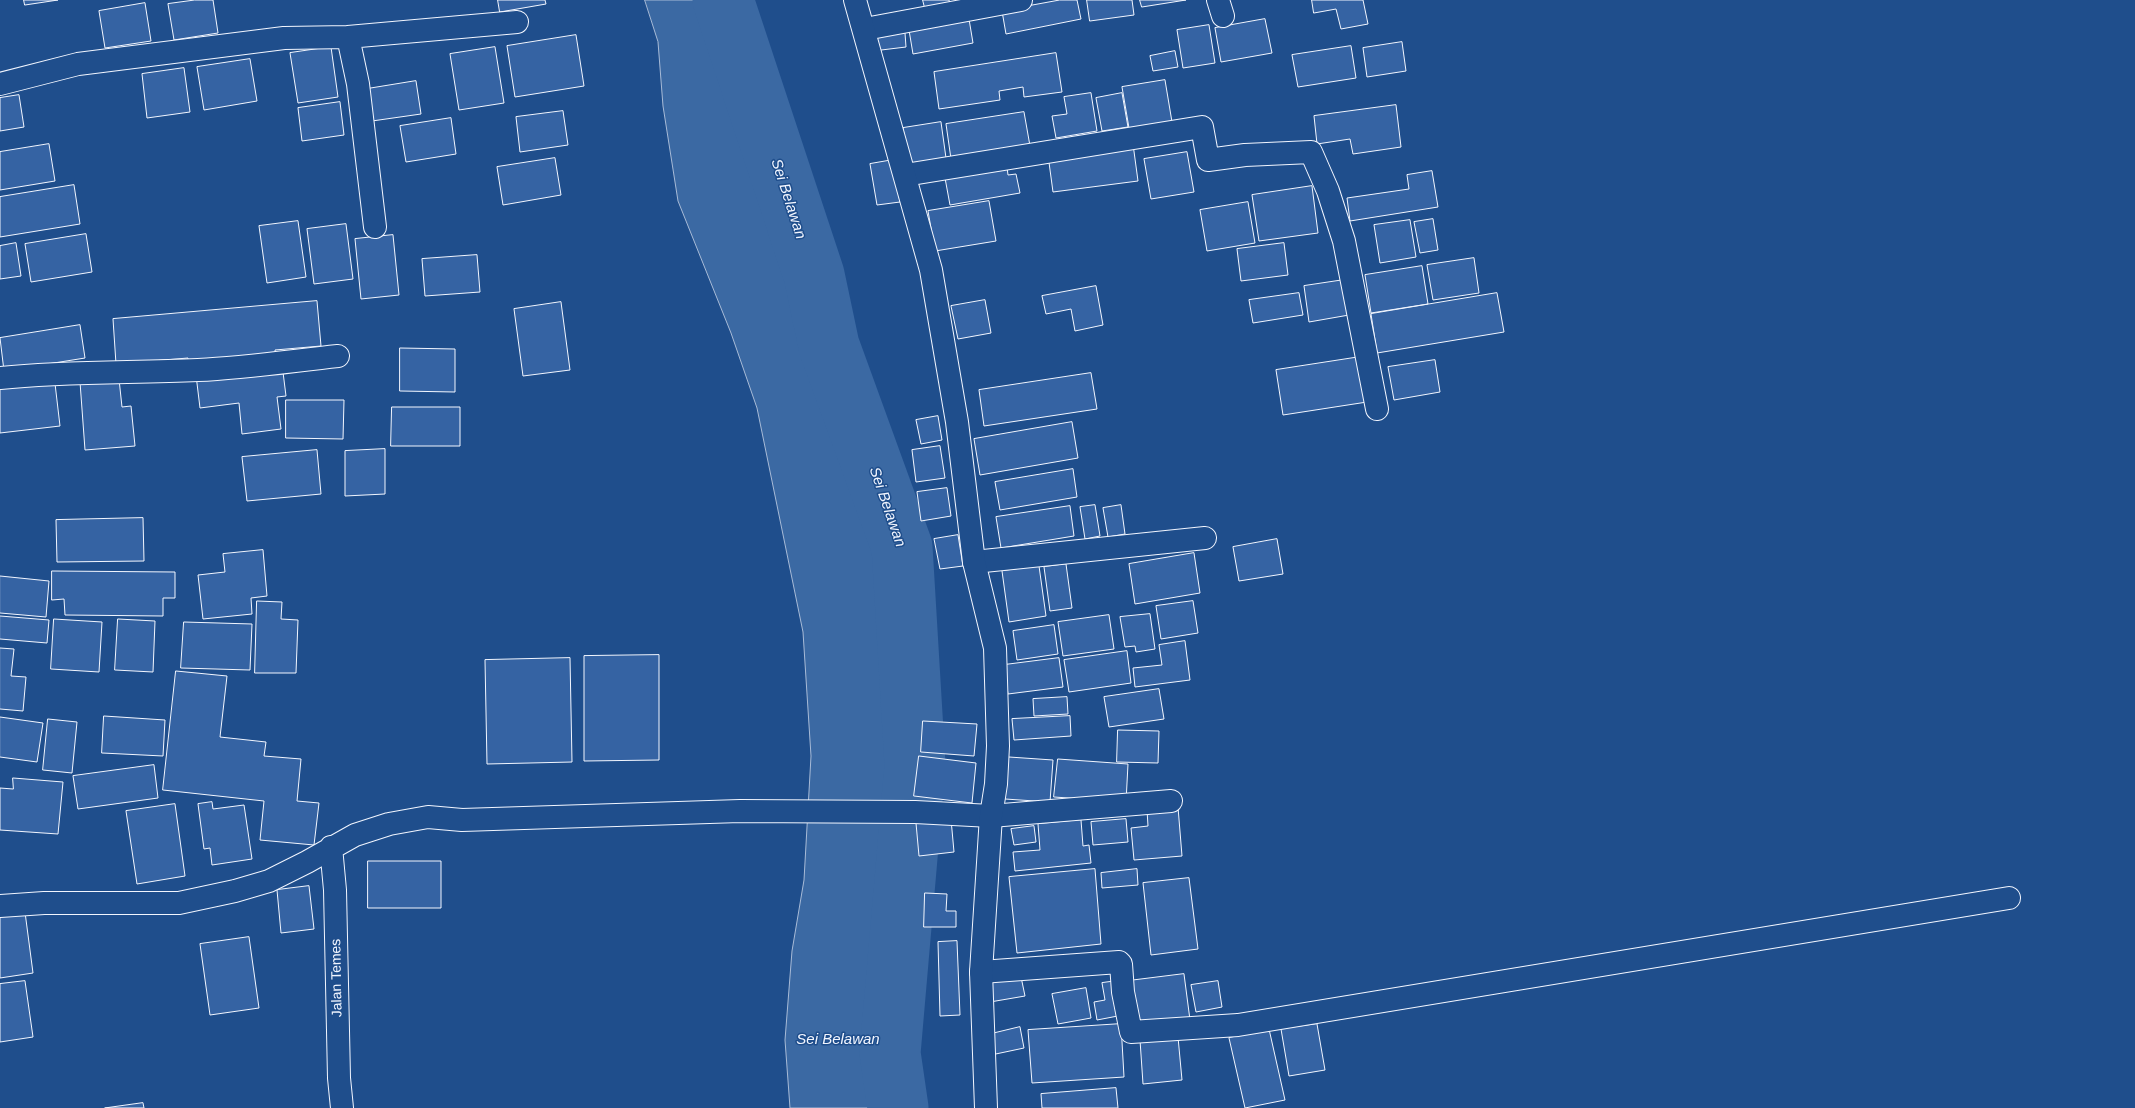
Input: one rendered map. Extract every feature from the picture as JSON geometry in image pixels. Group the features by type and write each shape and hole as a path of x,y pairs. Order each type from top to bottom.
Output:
{"street":[{"path":"855,0 865,29 931,270 957,422 974,562 995,648 998,746 996,784 991,816 981,972 986,1108"},
{"path":"865,29 1021,0"},
{"path":"0,84 78,64 284,38 348,37 517,22"},
{"path":"348,37 358,84 375,227"},
{"path":"905,175 1202,128 1208,160 1245,155 1311,152 1328,191 1344,241 1377,409"},
{"path":"0,378 28,375 197,370 338,356"},
{"path":"974,562 1205,538"},
{"path":"0,906 44,903 179,903 235,891 269,881 355,835 389,824 428,817 462,820 740,811 915,812 991,816 1171,802"},
{"name":"Jalan Temes","path":"331,847 335,890 339,1078 342,1108"},
{"path":"981,972 1119,962 1121,964 1123,992 1131,1032 1238,1026 2009,898"}],"water":[{"name":"Sei Belawan","path":"645,0 725,0 746,83 788,222 851,409 882,586 889,697 883,930 891,1039 893,1108 790,1108 785,1040 792,951 804,880 811,756 803,632 757,408 731,333 678,201 663,106 658,42"}],"building":[{"path":"24,0 58,0 25,5"},
{"path":"195,0 213,0 218,33 174,40 168,4"},
{"path":"498,0 545,0 546,4 500,12"},
{"path":"923,0 949,0 950,4 925,8"},
{"path":"1060,0 1077,0 1081,19 1006,34 1002,11"},
{"path":"1087,0 1132,0 1134,15 1090,21"},
{"path":"1140,0 1186,0 1142,7"},
{"path":"1312,0 1363,0 1368,24 1341,29 1336,9 1314,13"},
{"path":"145,3 151,41 105,48 99,11"},
{"path":"969,19 973,43 913,54 909,30"},
{"path":"1265,19 1272,53 1221,62 1215,28"},
{"path":"1209,25 1215,63 1183,68 1177,30"},
{"path":"905,33 906,47 873,51 871,36"},
{"path":"576,35 584,86 515,97 507,46"},
{"path":"1402,42 1406,71 1367,77 1363,48"},
{"path":"1351,46 1356,78 1298,87 1292,55"},
{"path":"331,47 338,97 298,103 290,53"},
{"path":"495,47 504,103 459,110 450,54"},
{"path":"1175,51 1178,67 1153,71 1150,56"},
{"path":"1056,53 1062,92 1024,97 1023,87 999,91 1000,100 939,109 934,72"},
{"path":"250,59 257,101 204,110 197,67"},
{"path":"184,68 190,112 147,118 142,74"},
{"path":"1165,80 1172,122 1129,128 1122,87"},
{"path":"416,81 421,114 372,121 367,89"},
{"path":"1091,93 1097,131 1056,138 1052,116 1067,114 1064,97"},
{"path":"1122,93 1128,127 1102,131 1096,98"},
{"path":"19,95 24,127 0,131 0,98"},
{"path":"340,102 344,135 302,141 298,108"},
{"path":"1396,105 1401,147 1353,154 1350,139 1317,144 1314,116"},
{"path":"563,111 568,145 520,152 516,117"},
{"path":"1024,112 1030,146 951,159 946,124"},
{"path":"451,118 456,154 406,162 400,126"},
{"path":"941,122 946,158 909,164 903,128"},
{"path":"49,144 55,181 0,190 0,152"},
{"path":"1133,144 1138,181 1053,192 1048,155"},
{"path":"1187,152 1194,192 1151,199 1144,159"},
{"path":"555,158 561,195 503,205 497,167"},
{"path":"893,160 900,202 877,205 870,164"},
{"path":"1007,167 1008,175 1016,174 1020,193 950,205 945,178"},
{"path":"1432,171 1438,207 1350,221 1347,198 1409,189 1407,175"},
{"path":"74,185 80,224 0,237 0,197"},
{"path":"1312,186 1318,233 1259,241 1252,195"},
{"path":"989,201 996,241 935,251 928,211"},
{"path":"1248,202 1255,243 1207,251 1200,210"},
{"path":"1433,219 1438,250 1420,253 1414,222"},
{"path":"1410,220 1416,257 1380,263 1374,225"},
{"path":"298,221 306,277 267,283 259,226"},
{"path":"346,224 353,279 314,284 307,229"},
{"path":"86,234 92,272 31,282 25,244"},
{"path":"393,235 399,295 361,299 355,239"},
{"path":"16,243 21,276 0,279 0,246"},
{"path":"1284,243 1288,275 1241,281 1237,249"},
{"path":"477,255 480,292 425,296 422,259"},
{"path":"1474,258 1479,293 1433,300 1427,265"},
{"path":"1422,266 1428,304 1371,313 1365,275"},
{"path":"1344,280 1349,315 1309,322 1304,286"},
{"path":"1096,286 1103,325 1075,331 1071,309 1046,314 1042,296"},
{"path":"1299,293 1303,315 1253,323 1249,300"},
{"path":"1497,293 1504,332 1377,353 1371,314"},
{"path":"985,300 991,333 958,339 951,306"},
{"path":"317,301 321,346 275,350 276,359 188,367 188,358 116,364 113,319"},
{"path":"561,302 570,370 523,376 514,309"},
{"path":"80,325 85,358 4,371 0,338"},
{"path":"400,348 455,349 455,392 400,391"},
{"path":"1360,357 1367,402 1283,415 1276,370"},
{"path":"1435,360 1440,392 1394,400 1388,367"},
{"path":"282,364 286,396 277,397 281,429 242,434 239,403 200,408 196,375"},
{"path":"1091,373 1097,409 984,426 979,390"},
{"path":"54,375 60,426 0,433 0,381"},
{"path":"119,379 122,407 131,406 135,446 85,450 80,382"},
{"path":"286,400 344,400 343,439 286,438"},
{"path":"392,407 460,407 460,446 391,446"},
{"path":"938,416 942,440 921,444 916,420"},
{"path":"1072,422 1078,458 980,475 974,439"},
{"path":"940,446 945,478 916,482 912,450"},
{"path":"385,449 385,494 345,496 345,451"},
{"path":"317,450 321,494 247,501 242,457"},
{"path":"1073,469 1077,497 1000,510 995,482"},
{"path":"947,488 951,516 921,521 917,492"},
{"path":"1095,505 1100,536 1085,539 1080,507"},
{"path":"1121,505 1125,534 1108,537 1103,508"},
{"path":"1070,506 1074,536 1001,548 996,517"},
{"path":"143,518 144,561 57,562 56,520"},
{"path":"958,535 963,566 940,569 934,539"},
{"path":"1277,539 1283,574 1239,581 1233,547"},
{"path":"263,550 267,596 251,598 252,614 203,619 198,575 225,572 223,554"},
{"path":"1194,553 1200,593 1135,604 1129,564"},
{"path":"1066,564 1072,608 1050,611 1044,567"},
{"path":"1039,566 1046,616 1009,622 1002,571"},
{"path":"52,571 175,572 175,598 163,598 163,616 65,615 64,599 52,600"},
{"path":"0,576 49,581 46,617 0,613"},
{"path":"257,601 282,602 281,619 298,620 296,673 255,673"},
{"path":"1193,601 1198,633 1161,639 1156,606"},
{"path":"1150,614 1155,649 1136,652 1135,646 1125,647 1120,617"},
{"path":"1109,615 1114,649 1063,656 1058,622"},
{"path":"0,616 49,620 47,643 0,639"},
{"path":"54,619 102,622 99,672 51,669"},
{"path":"118,619 155,621 153,672 115,670"},
{"path":"184,622 252,624 250,670 181,668"},
{"path":"1054,625 1058,654 1017,660 1013,631"},
{"path":"1185,641 1190,680 1135,687 1133,668 1162,665 1159,645"},
{"path":"0,648 14,649 11,676 26,677 23,711 0,709"},
{"path":"1127,651 1131,683 1069,692 1064,660"},
{"path":"659,655 659,760 584,761 584,656"},
{"path":"570,658 572,762 487,764 485,660"},
{"path":"1059,658 1063,687 1008,694 1004,665"},
{"path":"176,671 227,676 220,737 266,742 264,756 301,759 297,801 319,803 314,845 260,840 264,801 163,790"},
{"path":"1159,689 1164,719 1109,727 1104,697"},
{"path":"1067,697 1068,714 1034,716 1033,699"},
{"path":"104,716 165,720 163,756 102,753"},
{"path":"1070,716 1071,736 1014,740 1012,719"},
{"path":"0,717 43,723 37,762 0,757"},
{"path":"48,719 77,722 72,773 43,770"},
{"path":"923,721 977,724 974,756 921,752"},
{"path":"1118,730 1159,731 1158,763 1117,762"},
{"path":"919,756 976,763 972,803 914,796"},
{"path":"1009,757 1053,760 1050,802 1005,799"},
{"path":"1058,759 1128,764 1126,802 1054,797"},
{"path":"154,765 158,798 78,809 73,776"},
{"path":"13,778 63,782 58,834 0,830 0,788 13,789"},
{"path":"212,802 213,809 244,805 252,859 212,865 210,848 204,849 198,804"},
{"path":"175,804 185,876 137,884 126,811"},
{"path":"1178,807 1182,856 1134,860 1131,828 1148,826 1147,810"},
{"path":"951,819 954,852 919,856 916,823"},
{"path":"1126,819 1128,842 1093,845 1091,822"},
{"path":"1081,820 1083,846 1089,845 1091,863 1015,871 1013,852 1040,850 1038,824"},
{"path":"1034,826 1036,842 1014,845 1011,829"},
{"path":"368,861 441,861 441,908 368,908"},
{"path":"1095,869 1101,944 1017,953 1009,877"},
{"path":"1137,869 1138,885 1102,888 1101,873"},
{"path":"1189,878 1198,949 1151,955 1143,883"},
{"path":"309,886 314,929 281,933 277,890"},
{"path":"925,893 947,894 946,911 956,911 956,927 924,927"},
{"path":"25,912 33,973 0,978 0,915"},
{"path":"249,937 259,1008 210,1015 200,944"},
{"path":"957,941 960,1015 940,1016 938,942"},
{"path":"1020,972 1025,996 990,1002 986,978"},
{"path":"1184,974 1190,1020 1134,1027 1128,981"},
{"path":"25,981 33,1037 0,1042 0,984"},
{"path":"1117,981 1123,1015 1097,1020 1094,1002 1105,1000 1102,983"},
{"path":"1218,981 1222,1007 1196,1012 1191,985"},
{"path":"1086,988 1091,1018 1058,1024 1052,994"},
{"path":"1121,1024 1124,1077 1032,1083 1028,1030"},
{"path":"1317,1024 1325,1070 1289,1076 1281,1029"},
{"path":"1020,1027 1024,1048 991,1055 987,1035"},
{"path":"1269,1029 1285,1100 1245,1108 1229,1038"},
{"path":"1178,1037 1182,1080 1143,1084 1140,1040"},
{"path":"1116,1088 1118,1108 1042,1108 1041,1094"},
{"path":"143,1103 144,1108 105,1108"}],"waterway":[{"name":"Sei Belawan","path":"723,0 814,275 829,346 902,547 915,765 890,1053 898,1108"}]}
